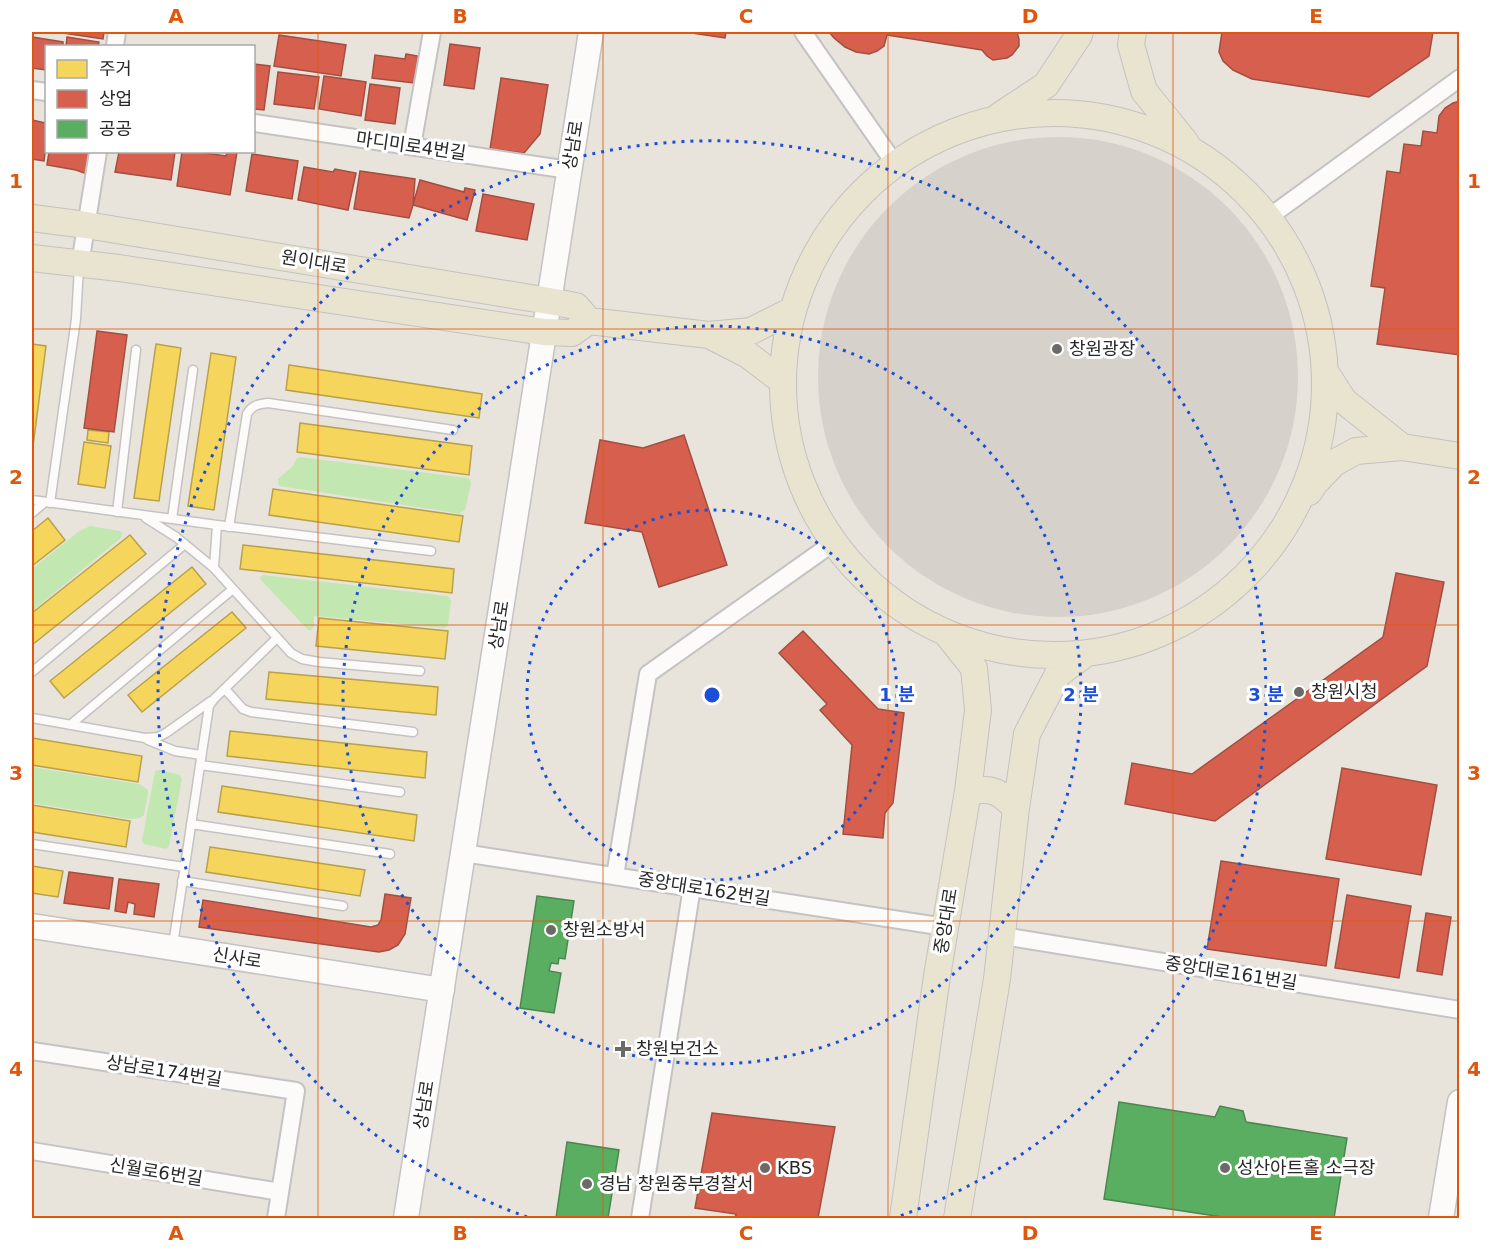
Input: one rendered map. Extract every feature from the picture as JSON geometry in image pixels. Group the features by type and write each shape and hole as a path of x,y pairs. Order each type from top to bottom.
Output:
{"main road":[{"name":"상남로","path":"406,1218 591,32"},
{"path":"993,120 1046,85 1080,32"},
{"path":"1133,32 1131,45 1144,91 1192,150"},
{"path":"1286,525 1304,490 1317,452 1323,420 1326,373 1321,331 1309,290 1292,252 1269,217 1234,180 1192,150 1155,132 1126,122 1096,116 1055,113 993,120 942,137 895,164 861,194 831,229 809,268 793,310 785,345 782,381 785,424 794,466 811,506 833,543 861,576 907,613 945,633 980,645 1015,653 1051,655 1088,653 1147,639 1201,612 1226,594 1268,550 1286,525 1315,483 1334,463 1356,451 1402,447 1460,456"},
{"name":"원이대로","path":"32,218 549,301 576,306 589,321 572,333 544,332 119,268 32,258"},
{"path":"589,321 709,334 751,331 793,310"},
{"path":"709,334 748,355 782,381"},
{"path":"1326,373 1344,401 1402,447"},
{"name":"중앙대로","path":"903,1218 945,927 968,791 978,710 974,668 945,633"},
{"path":"957,1218 997,979 1016,808 1028,734 1058,674 1088,653"},
{"path":"968,791 994,790 1016,808"},
{"name":"신사로","path":"32,926 442,990"},
{"path":"1441,1218 1452,1195 1460,1102"}],"street":[{"path":"412,146 432,32"},
{"path":"804,32 895,164"},
{"path":"1269,217 1460,78"},
{"name":"마디미로4번길","path":"255,123 569,170"},
{"path":"80,264 98,153"},
{"path":"615,876 648,674 833,543"},
{"name":"중앙대로162번길","path":"463,853 945,927"},
{"path":"640,1218 692,887"},
{"name":"중앙대로161번길","path":"1003,936 1460,1010"},
{"name":"상남로174번길","path":"32,1051 296,1091 280,1192"},
{"name":"신월로6번길","path":"32,1151 280,1192"},
{"path":"276,1218 280,1192"}],"lane":[{"path":"32,513 48,502 76,319 80,264"},
{"path":"117,512 136,350"},
{"path":"172,519 193,370"},
{"path":"229,526 247,414 250,408 257,404 268,403 453,430"},
{"path":"32,500 431,551"},
{"path":"138,514 163,528 214,568 291,653 302,659 420,671"},
{"path":"214,568 217,525"},
{"path":"32,672 185,544"},
{"path":"70,725 233,589"},
{"path":"145,738 158,737 166,733 214,699 277,638"},
{"path":"225,689 243,709 251,712 413,732"},
{"path":"173,948 207,716 209,706 214,699"},
{"path":"32,718 145,738 175,751 201,755"},
{"path":"200,765 400,792"},
{"path":"190,824 390,854"},
{"path":"32,844 184,867"},
{"path":"182,881 343,906"}],"green space":[{"path":"300,457 468,478 471,484 465,510 459,514 279,486 278,479"},
{"path":"90,526 120,531 121,538 32,611 32,569 78,532"},
{"path":"263,575 448,596 451,600 448,626 444,628 317,616 314,617 314,627 308,630 261,580 260,577"},
{"path":"32,767 139,784 148,790 144,815 140,818 128,819 32,803"},
{"path":"155,771 180,775 182,779 169,846 166,849 144,844 142,840"}],"shaded area":[{"name":"창원광장","path":"1058,137 1105,142 1150,156 1191,178 1227,208 1257,244 1279,285 1293,330 1298,377 1293,424 1279,469 1257,510 1227,546 1191,576 1150,598 1105,612 1058,617 1011,612 966,598 925,576 889,546 859,510 837,469 823,424 818,377 823,330 837,285 859,244 889,208 925,178 966,156 1011,142"}],"building: 주거":[{"path":"32,344 46,346 32,454"},
{"path":"156,344 181,348 159,501 134,498"},
{"path":"211,353 236,357 214,510 188,506"},
{"path":"289,365 482,394 479,418 286,390"},
{"path":"300,423 472,446 469,475 297,452"},
{"path":"88,430 109,432 108,443 87,440"},
{"path":"84,442 111,446 105,488 78,484"},
{"path":"273,489 463,516 459,542 269,515"},
{"path":"48,518 65,540 32,566 32,531"},
{"path":"130,535 146,554 32,645 32,613"},
{"path":"243,545 454,569 452,593 240,569"},
{"path":"192,567 206,584 64,698 50,681"},
{"path":"232,612 246,628 142,712 128,695"},
{"path":"319,618 448,631 445,659 316,646"},
{"path":"269,672 438,687 436,715 266,699"},
{"path":"230,731 427,752 425,778 227,756"},
{"path":"32,738 142,756 138,782 32,765"},
{"path":"222,786 417,815 414,841 218,812"},
{"path":"32,805 130,821 126,847 32,832"},
{"path":"210,847 365,870 360,896 206,872"},
{"path":"32,866 63,871 58,897 32,893"}],"building: 상업":[{"path":"56,32 104,32 103,39"},
{"path":"685,32 726,32 725,38"},
{"path":"829,32 1017,32 1019,46 1007,58 993,60 982,50 887,35 884,46 869,54 845,47"},
{"path":"1222,32 1433,32 1429,56 1369,97 1252,79 1233,70 1223,61 1219,52"},
{"path":"279,35 346,45 341,76 274,66"},
{"path":"32,37 63,42 63,45 45,45 45,70 32,68"},
{"path":"67,37 99,42 98,45 66,45"},
{"path":"450,44 480,48 474,89 444,85"},
{"path":"406,54 418,56 414,83 372,78 375,55 405,59"},
{"path":"255,64 270,66 264,110 255,109"},
{"path":"278,72 319,77 314,109 274,104"},
{"path":"324,76 366,82 361,116 319,109"},
{"path":"501,78 548,85 540,134 524,153 490,149"},
{"path":"370,84 400,88 395,124 365,120"},
{"path":"1460,101 1460,355 1377,344 1385,288 1371,286 1387,171 1400,173 1404,144 1421,146 1423,131 1437,133 1439,116 1445,108"},
{"path":"32,120 45,123 45,153 44,161 32,159"},
{"path":"49,153 92,153 88,172 47,165"},
{"path":"119,153 175,153 171,180 115,172"},
{"path":"182,153 226,156 227,153 237,153 230,195 177,186"},
{"path":"252,154 298,161 292,199 246,191"},
{"path":"304,167 356,173 348,210 298,200"},
{"path":"360,171 415,179 413,205 409,218 354,209"},
{"path":"420,180 464,192 465,188 475,190 467,220 413,205"},
{"path":"483,194 534,204 527,240 476,231"},
{"path":"97,331 127,335 114,432 84,428"},
{"path":"684,435 727,565 659,587 642,532 585,523 600,440 643,448"},
{"path":"1396,573 1444,582 1427,666 1215,821 1125,804 1132,763 1192,774 1383,637"},
{"path":"803,631 878,709 904,713 893,803 885,813 883,838 843,834 852,745 820,710 827,704 779,653"},
{"path":"1342,768 1437,785 1421,875 1326,859"},
{"path":"1221,861 1339,879 1326,966 1207,949"},
{"path":"69,872 113,878 109,909 64,903"},
{"path":"119,879 159,884 154,917 134,914 135,904 128,902 126,913 115,911"},
{"path":"385,894 411,898 405,934 398,945 379,952 199,927 203,900 371,927 378,925 381,920"},
{"path":"1347,895 1411,906 1399,978 1335,968"},
{"path":"1426,913 1451,917 1442,975 1417,971"},
{"name":"KBS","path":"712,1113 835,1127 818,1218 735,1218 736,1214 695,1208"}],"building: 공공":[{"name":"창원소방서","path":"537,896 574,901 565,959 559,958 558,964 551,963 549,971 561,973 554,1013 520,1008"},
{"name":"성산아트홀 소극장","path":"1119,1102 1215,1117 1220,1106 1243,1111 1246,1122 1347,1138 1334,1218 1229,1218 1104,1199"},
{"name":"경남 창원중부경찰서","path":"567,1142 619,1150 608,1218 556,1218"}],"place":[{"name":"창원광장","path":"1057,349"},
{"name":"창원시청","path":"1299,692"},
{"name":"창원소방서","path":"551,930"},
{"name":"창원보건소","path":"623,1049"},
{"name":"KBS","path":"765,1168"},
{"name":"성산아트홀 소극장","path":"1225,1168"},
{"name":"경남 창원중부경찰서","path":"587,1184"}]}
